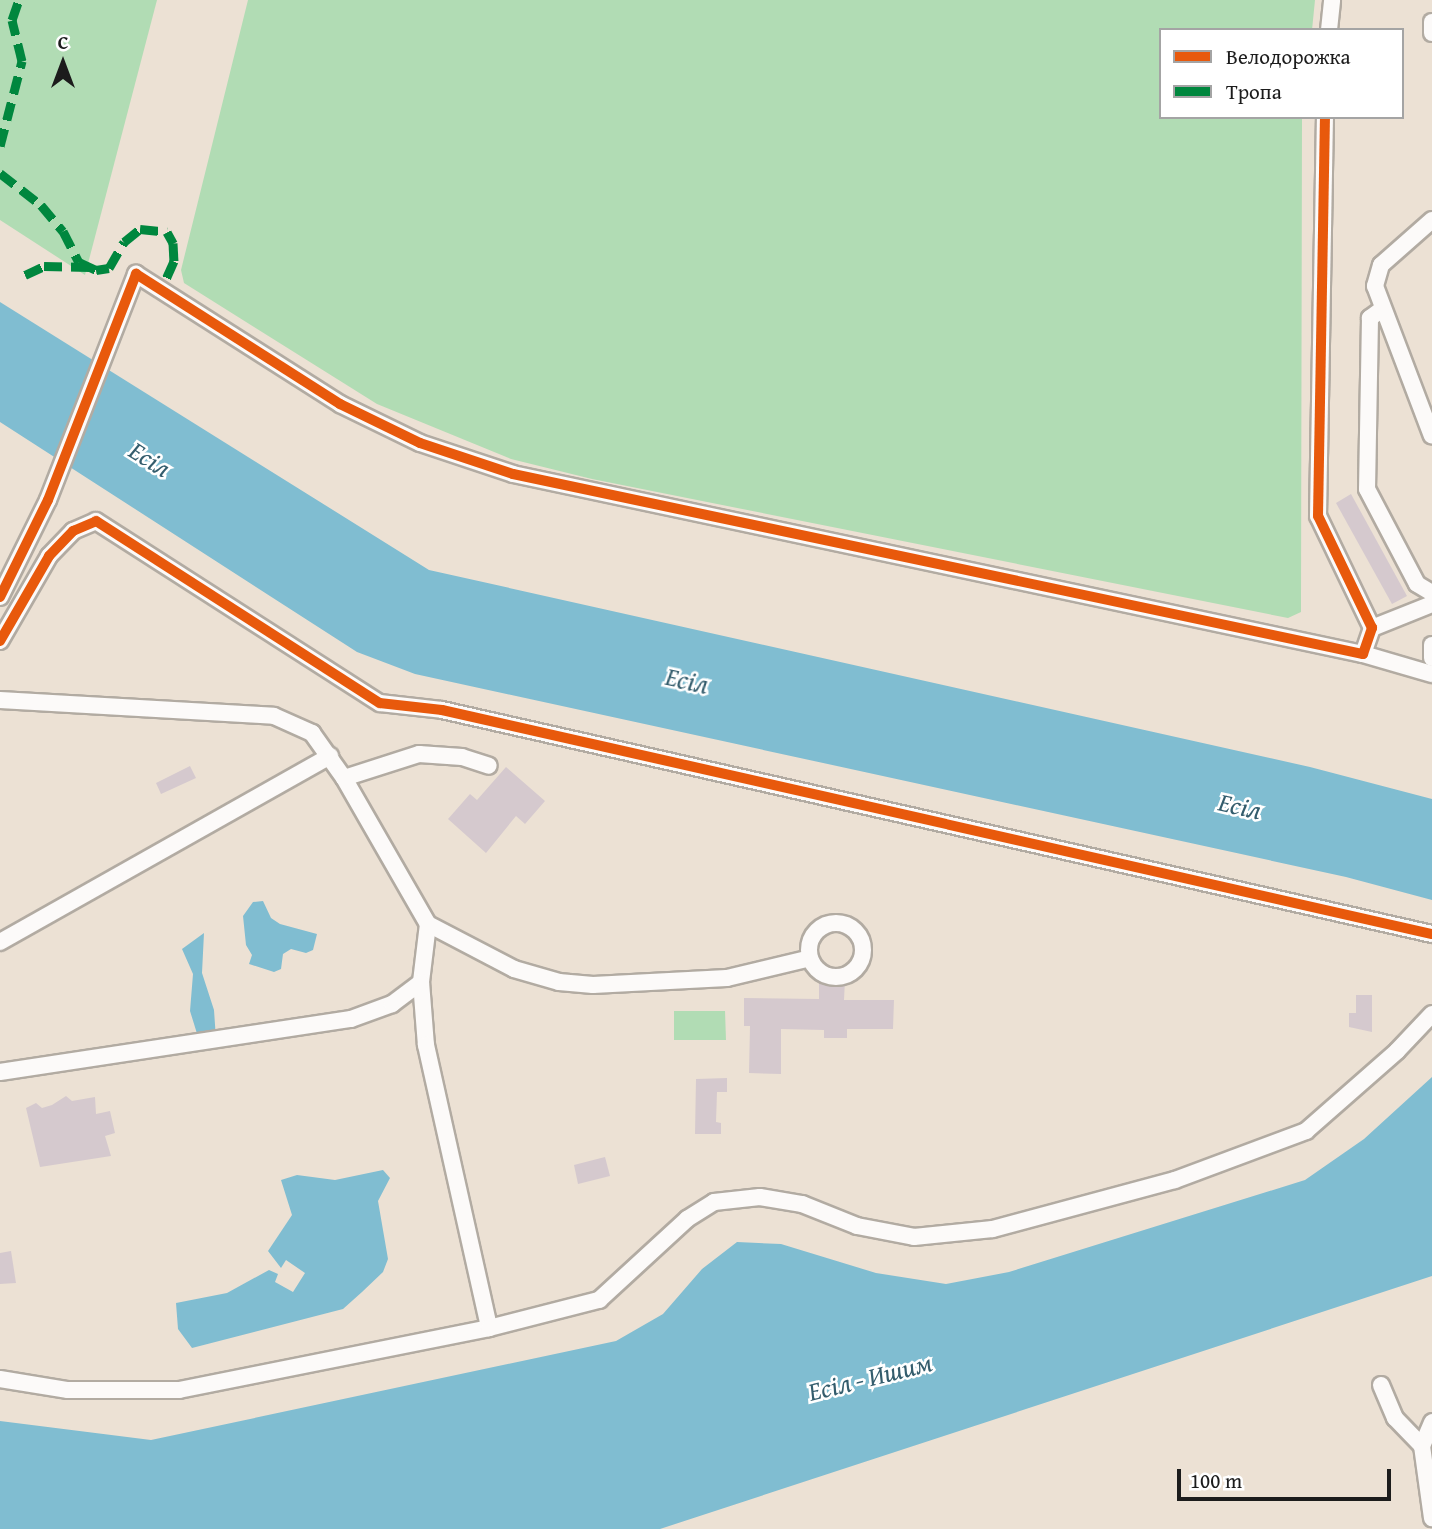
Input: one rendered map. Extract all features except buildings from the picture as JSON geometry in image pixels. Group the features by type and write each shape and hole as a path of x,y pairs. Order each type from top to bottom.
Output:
{"street":[{"path":"1329,28 1332,0"},
{"path":"1325,119 1318,516 1372,628 1363,653"},
{"path":"1432,220 1381,265 1375,286 1381,310 1432,436"},
{"path":"0,597 48,500 136,274 340,404 420,443 513,474 1363,653 1432,674"},
{"path":"1381,310 1370,318 1367,489 1417,584 1432,593"},
{"path":"0,641 49,556 73,531 96,521 380,703 456,713 1432,934"},
{"path":"1372,628 1432,604"},
{"path":"1432,645 1432,657"},
{"path":"0,700 274,716 312,733 344,778 428,923 514,969 559,982 593,985 727,978 810,958"},
{"path":"344,778 419,754 462,757 489,766"},
{"path":"0,942 330,756"},
{"path":"428,923 421,982 426,1045 489,1328"},
{"path":"0,1072 351,1019 392,1004 421,982"},
{"path":"0,1379 68,1390 179,1390 489,1328 599,1300 687,1219 714,1202 760,1197 802,1204 857,1226 914,1237 993,1229 1175,1180 1306,1131 1397,1051 1432,1014"},
{"path":"1381,1385 1395,1418 1422,1446"},
{"path":"1432,1422 1422,1446 1432,1518"}],"green space":[{"path":"0,0 157,0 85,275 0,220"},
{"path":"248,0 1315,0 1312,28 1159,28 1159,119 1302,119 1301,612 1288,618 592,479 511,459 377,404 184,283 181,270"},
{"path":"674,1011 725,1011 726,1040 674,1040"}],"water":[{"name":"Есіл","path":"0,302 429,570 1310,767 1432,799 1432,900 1346,877 415,674 357,652 0,422"},
{"path":"263,901 271,918 280,924 317,934 313,950 306,953 291,949 283,954 281,969 274,972 249,964 252,955 246,945 243,916 253,902"},
{"path":"204,933 202,973 214,1010 216,1039 199,1040 190,1011 193,974 182,949"},
{"name":"Есіл - Ишим","path":"1432,1077 1432,1276 660,1529 0,1529 0,1421 151,1440 616,1341 663,1314 702,1269 737,1242 781,1244 876,1273 946,1284 1009,1272 1305,1180 1364,1139"},
{"path":"383,1170 390,1178 378,1201 388,1259 383,1272 362,1292 343,1309 192,1348 178,1329 176,1303 227,1293 269,1270 278,1274 275,1282 293,1292 305,1273 286,1260 281,1268 268,1251 292,1215 281,1180 297,1175 335,1180"}],"marked path":[{"path":"0,146 22,61 12,20 19,0"},
{"path":"0,173 41,205 63,231 79,262 96,270 109,268 124,242 140,229 167,232 173,243 174,261 162,288"},
{"path":"25,275 44,266 90,267"}],"cycle path":[{"path":"0,597 48,500 136,274 340,404 420,443 513,474 1363,654 1372,628 1318,516 1325,119"},
{"path":"0,641 49,556 73,531 96,521 380,703 442,710 1432,934"}]}
